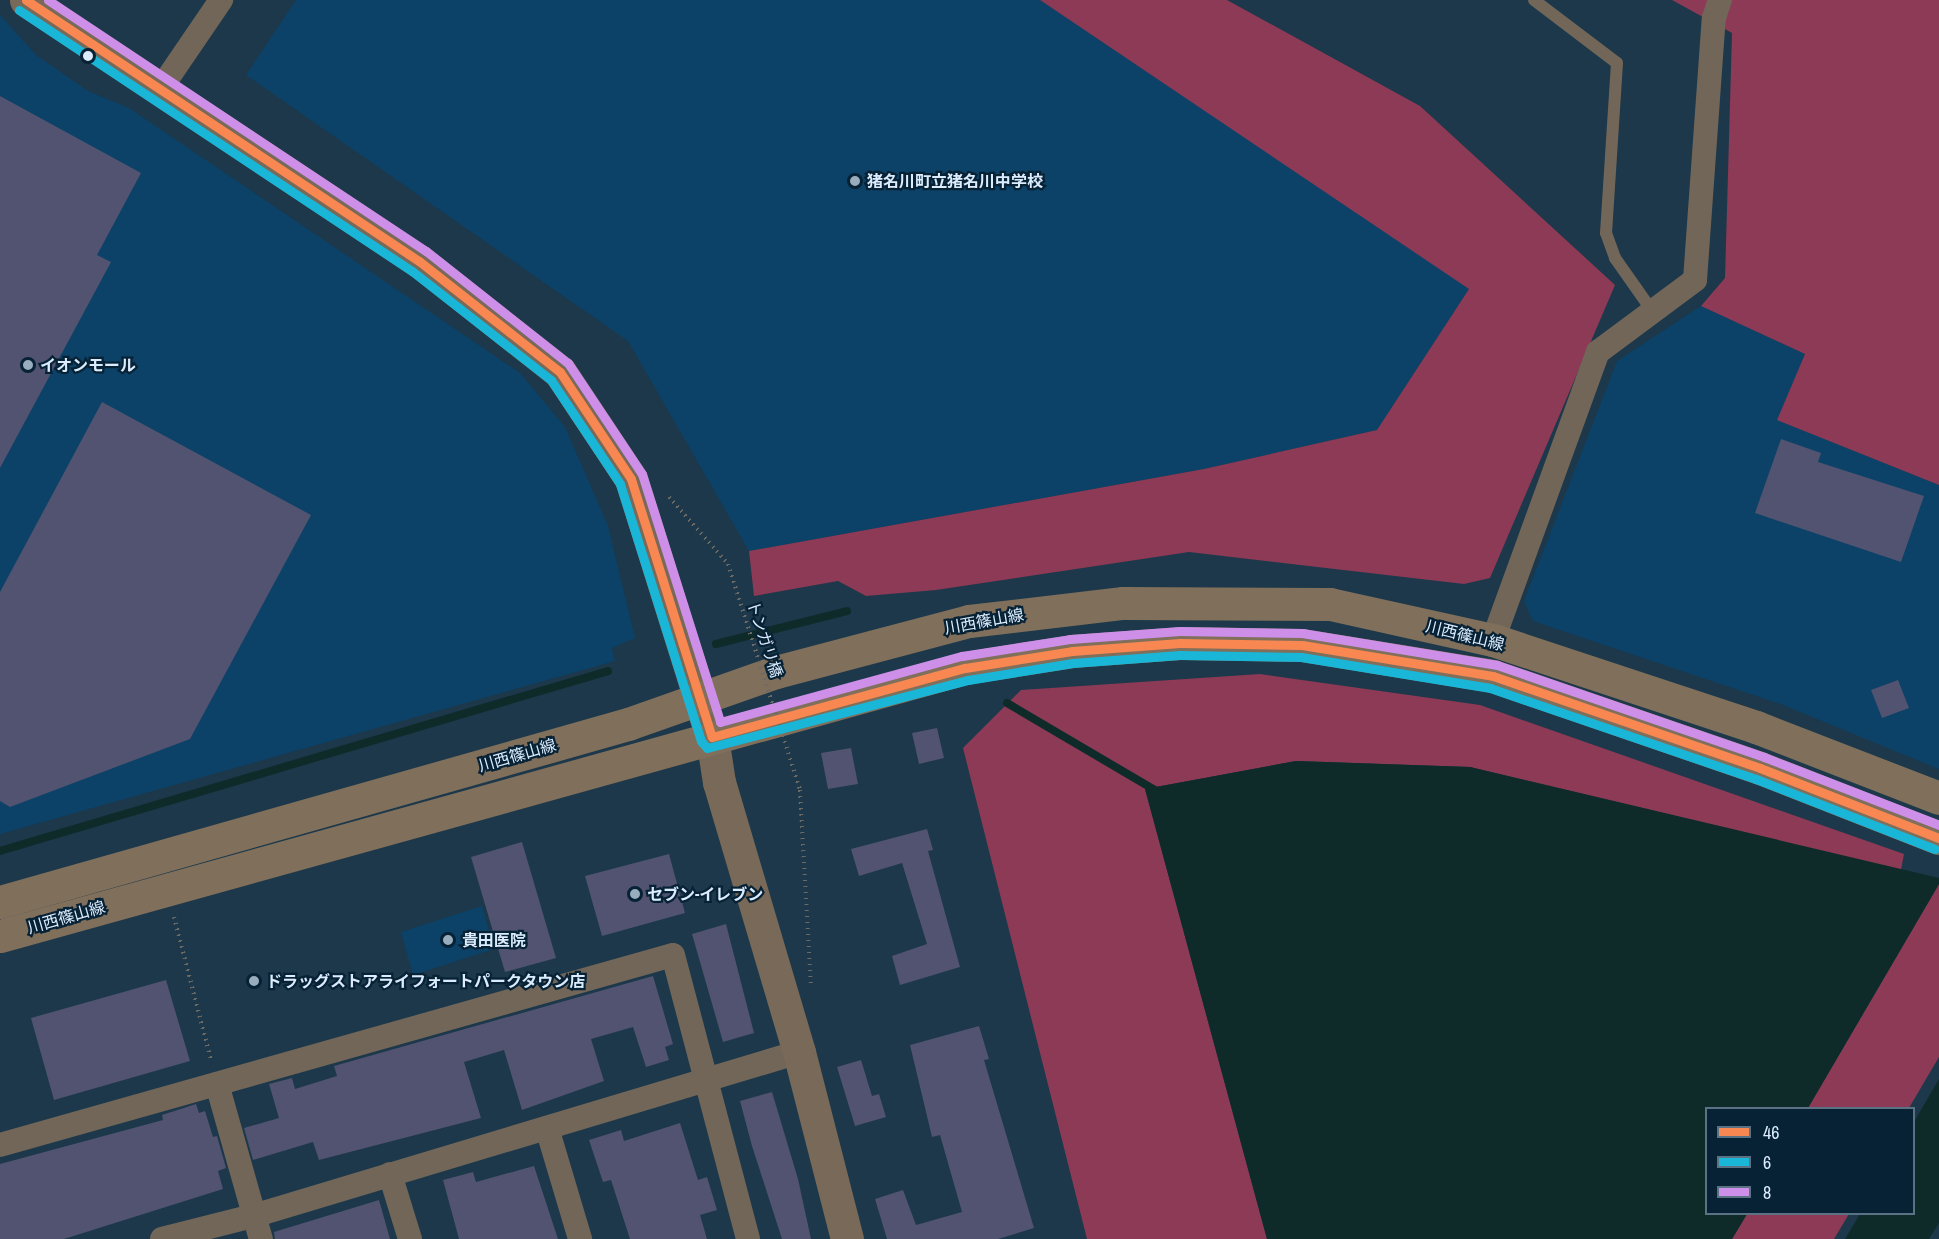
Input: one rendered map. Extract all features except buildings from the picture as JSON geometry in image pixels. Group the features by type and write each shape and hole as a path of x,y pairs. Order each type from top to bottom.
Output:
{"main road":[{"name":"川西篠山線","path":"0,902 628,724 696,697 969,621 1123,603 1330,604 1493,640 1756,727 1939,798"},
{"name":"川西篠山線","path":"0,936 964,668 1072,651 1180,643 1302,645 1493,676 1760,768 1939,838"}],"street":[{"path":"26,0 420,261 560,372 631,479 696,697 712,737 719,782 799,1052 847,1239"},
{"path":"161,88 221,0"},
{"path":"1493,640 1598,352 1695,280 1714,18 1720,0"},
{"path":"0,1145 673,955 748,1239"},
{"path":"162,1239 257,1228 390,1174 799,1052"},
{"path":"217,1084 257,1228"},
{"path":"547,1128 580,1239"},
{"path":"390,1174 410,1239"}],"lane":[{"path":"1534,0 1617,63 1606,233 1615,258 1653,312"}],"path":[{"name":"トンガリ橋","path":"728,564 800,789 812,993"},
{"path":"166,889 217,1084"}],"shaded area":[{"name":"猪名川町立猪名川中学校","path":"296,0 1040,0 1470,288 1377,430 1204,469 749,551 628,341 246,75"},
{"path":"1040,0 1227,0 1420,106 1615,285 1490,578 1464,584 1189,552 936,590 866,596 838,581 754,596 749,551 1204,469 1377,430 1469,289"},
{"path":"1672,0 1939,0 1939,485 1777,420 1805,354 1701,306 1725,278 1732,33"},
{"path":"0,15 36,55 88,91 129,108 520,373 565,427 608,526 635,638 612,648 615,661 0,834"},
{"path":"1701,306 1805,354 1778,420 1939,485 1939,769 1783,705 1533,621 1524,601 1617,361"},
{"path":"1260,674 1480,705 1904,854 1901,870 1470,767 1296,761 1145,789 1267,1239 1087,1239 963,748 1021,690"},
{"path":"1296,761 1470,767 1939,878 1939,884 1809,1107 1705,1107 1705,1215 1746,1215 1732,1239 1267,1239 1145,789"},
{"path":"1939,884 1939,1057 1910,1107 1809,1107"},
{"name":"貴田医院","path":"482,906 494,949 413,975 401,932"},
{"path":"1939,1079 1939,1223 1929,1239 1845,1239 1859,1215 1915,1215 1915,1120"},
{"path":"1746,1215 1848,1215 1834,1239 1732,1239"}],"waterway":[{"path":"716,644 847,611"},
{"path":"0,851 608,671"},
{"path":"1007,703 1158,792"}],"transit line":[{"name":"46","path":"26,0 419,261 560,372 631,479 712,737 965,668 1072,651 1180,643 1302,645 1493,676 1760,768 1939,838"},
{"name":"8","path":"48,0 426,251 568,363 642,474 720,722 962,656 1070,639 1180,631 1302,633 1497,665 1764,757 1939,825"},
{"name":"6","path":"19,10 412,271 551,380 620,484 701,741 707,748 968,680 1073,663 1180,655 1301,657 1490,688 1756,779 1935,849"}],"place":[{"name":"猪名川町立猪名川中学校","path":"855,181"},
{"name":"イオンモール","path":"28,365"},
{"name":"セブン-イレブン","path":"635,894"},
{"name":"貴田医院","path":"448,940"},
{"name":"ドラッグストアライフォートパークタウン店","path":"254,981"}]}
